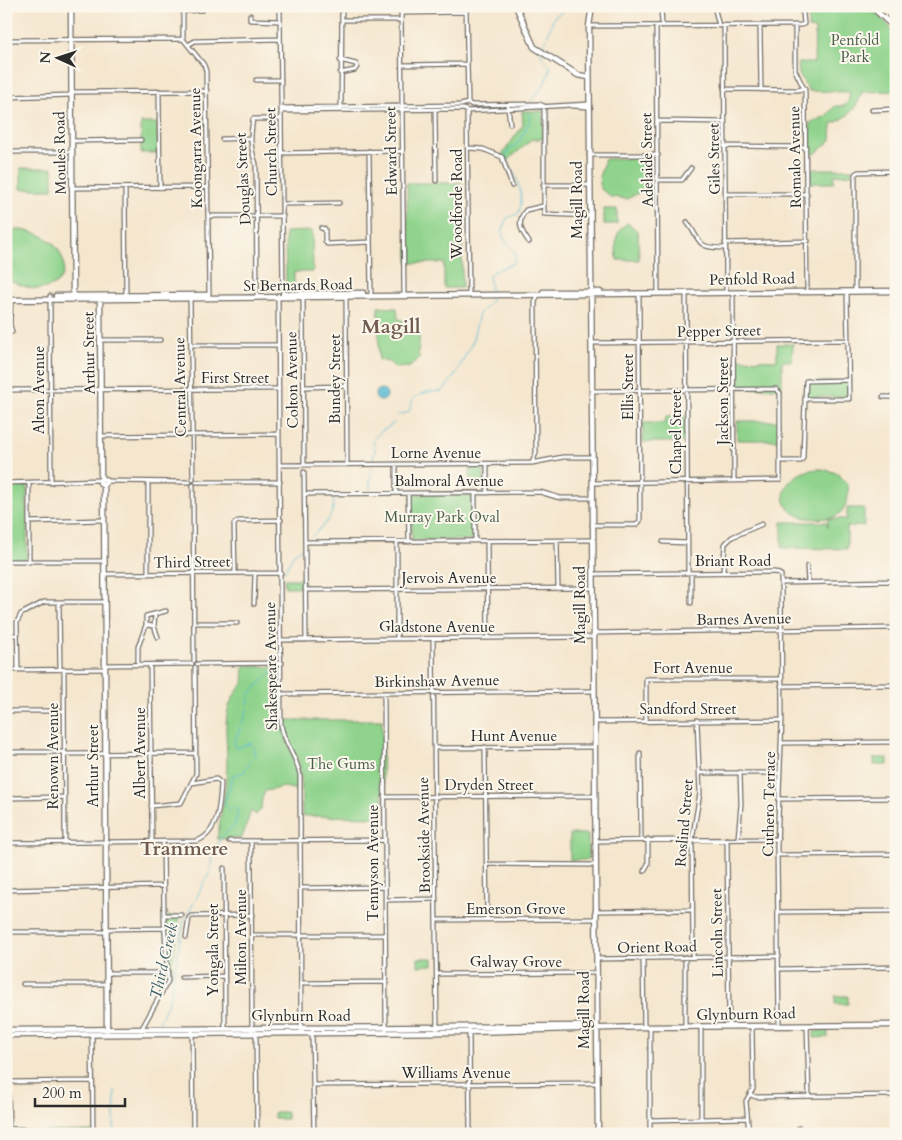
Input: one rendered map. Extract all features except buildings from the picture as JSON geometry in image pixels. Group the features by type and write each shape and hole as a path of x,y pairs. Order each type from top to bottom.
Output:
{"main road":[{"name":"Moules Road","path":"71,6 73,298"},
{"path":"516,6 531,43 537,51 580,76 589,76"},
{"name":"Magill Road","path":"592,6 589,26 589,185 593,391 592,540 598,1134"},
{"path":"870,6 896,29"},
{"name":"Penfold Road","path":"590,293 896,291"},
{"name":"St Bernards Road","path":"484,294 538,295 590,293"},
{"name":"St Bernards Road","path":"8,299 590,293"},
{"name":"Arthur Street","path":"100,297 106,753 107,1032"},
{"path":"596,1014 586,1029 596,1042"},
{"path":"107,1020 115,1030"},
{"name":"Glynburn Road","path":"6,1030 107,1032 469,1030 896,1024"},
{"path":"18,1030 30,1035"},
{"name":"Glynburn Road","path":"107,1032 115,1030 192,1031"},
{"name":"Glynburn Road","path":"6,1035 92,1032"}],"street":[{"path":"6,40 183,39 183,8 202,10 206,6"},
{"name":"Church Street","path":"280,6 283,204 281,296"},
{"path":"341,108 342,6"},
{"name":"Edward Street","path":"401,6 404,295"},
{"name":"Woodforde Road","path":"466,6 468,294"},
{"path":"661,6 662,26"},
{"path":"714,6 718,26"},
{"path":"589,26 801,25 804,24 804,19 797,6"},
{"path":"401,13 466,12"},
{"path":"250,14 250,20 280,21"},
{"path":"342,20 401,20"},
{"name":"Romalo Avenue","path":"795,25 795,70 805,88 807,291"},
{"name":"Adelaide Street","path":"656,26 658,293"},
{"name":"Giles Street","path":"724,26 726,292"},
{"path":"760,26 761,90"},
{"name":"Koongarra Avenue","path":"183,39 206,68 209,296"},
{"path":"188,45 196,41 280,39"},
{"path":"340,60 356,64 357,67 355,70 340,72"},
{"path":"402,65 466,64"},
{"path":"256,80 281,80"},
{"path":"724,89 798,90 805,88"},
{"path":"159,91 160,188"},
{"path":"6,97 159,91 206,92"},
{"path":"508,104 510,124"},
{"path":"424,108 435,110 508,104 539,104 544,106"},
{"path":"281,110 468,107 508,109 589,105"},
{"path":"544,106 543,206 546,216 590,216"},
{"path":"281,110 402,108"},
{"path":"872,110 896,108"},
{"path":"435,110 436,181"},
{"name":"Douglas Street","path":"247,115 253,119 281,119"},
{"name":"Douglas Street","path":"253,119 250,150 256,164 257,296"},
{"path":"658,121 724,122"},
{"path":"222,139 250,138"},
{"path":"72,140 141,140"},
{"path":"724,146 806,147"},
{"path":"468,148 483,149 502,157 512,186"},
{"path":"369,151 371,295"},
{"path":"282,153 402,151"},
{"path":"6,152 72,152"},
{"path":"589,155 658,155"},
{"path":"658,180 682,180 692,168"},
{"path":"855,291 855,173 896,171"},
{"path":"543,185 589,185"},
{"path":"72,188 208,187"},
{"path":"125,188 126,297"},
{"path":"726,194 807,194"},
{"path":"283,204 339,203"},
{"path":"529,242 520,227 520,220 526,210 543,206"},
{"path":"208,216 282,216"},
{"path":"687,222 699,244 705,247 725,248"},
{"path":"321,228 325,229 327,244 370,242"},
{"path":"725,243 808,241"},
{"path":"804,399 850,399 847,291"},
{"name":"Chapel Street","path":"686,292 688,543 691,603"},
{"name":"Jackson Street","path":"733,292 734,481"},
{"name":"Ellis Street","path":"592,525 639,523 638,293"},
{"name":"Bundey Street","path":"346,295 347,465"},
{"path":"531,295 535,302"},
{"path":"532,463 536,453 535,302 538,295"},
{"name":"Shakespeare Avenue","path":"281,296 278,345 282,734 299,771 301,1031"},
{"name":"Colton Avenue","path":"303,296 304,465"},
{"name":"Central Avenue","path":"190,297 196,753 196,774 192,783"},
{"name":"Alton Avenue","path":"50,298 51,483"},
{"path":"6,334 12,332 8,299"},
{"path":"101,340 160,340"},
{"name":"Pepper Street","path":"591,343 848,340"},
{"path":"190,345 278,345"},
{"path":"781,462 801,461 803,458 806,381 849,380"},
{"path":"304,387 346,386"},
{"name":"First Street","path":"6,390 279,389"},
{"path":"592,483 780,480 781,462 779,390 593,391"},
{"path":"883,397 896,397"},
{"path":"102,436 279,434"},
{"path":"536,453 542,462"},
{"name":"Lorne Avenue","path":"280,465 532,463 563,457 592,457"},
{"path":"396,464 396,493"},
{"path":"487,464 487,493"},
{"path":"304,472 306,640"},
{"path":"148,482 148,574"},
{"path":"6,483 280,482"},
{"path":"29,483 30,562"},
{"name":"Balmoral Avenue","path":"304,494 540,492 560,498 592,498"},
{"path":"408,493 409,542"},
{"path":"474,493 475,541"},
{"path":"29,522 103,520"},
{"path":"235,573 234,524 238,521 281,520"},
{"path":"723,572 724,544 732,537 762,524"},
{"path":"305,542 592,540"},
{"path":"487,541 488,638"},
{"path":"557,541 558,588"},
{"path":"397,542 397,639"},
{"path":"663,542 688,543"},
{"path":"6,562 103,561"},
{"path":"807,566 808,582"},
{"name":"Briant Road","path":"593,574 775,572 781,575 783,582 896,581"},
{"path":"254,573 254,604"},
{"name":"Third Street","path":"103,574 281,573"},
{"name":"Cuthero Terrace","path":"779,1026 778,839 782,720 783,582"},
{"name":"Jervois Avenue","path":"305,590 593,588"},
{"name":"Renown Avenue","path":"59,602 64,711 65,843"},
{"path":"18,670 17,635 20,614 41,603 104,602"},
{"path":"138,664 138,647 146,625 146,615 155,615 160,611 166,610"},
{"path":"155,615 154,626 158,637"},
{"path":"194,623 238,623"},
{"path":"146,625 154,626"},
{"name":"Barnes Avenue","path":"593,635 896,628"},
{"path":"6,635 17,635"},
{"name":"Gladstone Avenue","path":"281,640 593,635"},
{"name":"Brookside Avenue","path":"433,638 437,1030"},
{"path":"6,670 62,670 138,664 282,663"},
{"name":"Albert Avenue","path":"150,665 152,841"},
{"name":"Fort Avenue","path":"646,720 646,679 782,679"},
{"path":"782,686 896,685"},
{"name":"Birkinshaw Avenue","path":"281,694 434,691 594,691"},
{"name":"Tennyson Avenue","path":"384,693 386,1030"},
{"path":"6,711 64,711"},
{"name":"Roslind Street","path":"693,957 691,910 692,840 693,824 698,809 700,774 697,720"},
{"name":"Sandford Street","path":"594,722 782,720"},
{"path":"781,742 896,742"},
{"path":"485,747 487,920"},
{"name":"Hunt Avenue","path":"434,748 594,747"},
{"path":"6,752 196,753"},
{"path":"640,753 641,839"},
{"path":"738,838 741,804 740,772"},
{"path":"700,774 779,773"},
{"path":"6,843 197,841 214,828 221,783 216,780 192,783 180,803 151,806"},
{"name":"Dryden Street","path":"384,797 594,796"},
{"path":"6,798 65,797"},
{"path":"779,799 896,798"},
{"path":"644,871 648,864 648,839"},
{"name":"Lincoln Street","path":"727,839 729,1026"},
{"path":"595,841 778,839"},
{"path":"228,841 384,840"},
{"name":"Milton Avenue","path":"251,841 257,1134"},
{"path":"141,1030 167,984 163,842"},
{"path":"779,855 896,854"},
{"path":"487,864 595,865"},
{"name":"Yongala Street","path":"224,868 225,1031"},
{"path":"6,890 163,886"},
{"path":"300,888 385,887"},
{"path":"385,900 436,899"},
{"path":"595,911 691,910"},
{"path":"779,912 896,911"},
{"path":"164,915 182,915"},
{"path":"186,937 189,917 252,915"},
{"name":"Emerson Grove","path":"436,920 596,919"},
{"path":"6,932 165,928"},
{"path":"252,935 385,935"},
{"name":"Orient Road","path":"596,959 779,956"},
{"path":"684,957 686,1028"},
{"path":"643,958 644,1027"},
{"path":"778,969 896,967"},
{"path":"107,973 168,973"},
{"name":"Galway Grove","path":"436,974 596,973"},
{"path":"181,976 224,976"},
{"path":"301,982 386,982"},
{"path":"23,984 107,984"},
{"path":"749,1134 746,1101 753,1089 752,1026"},
{"path":"808,1026 809,1096"},
{"path":"650,1027 650,1134"},
{"path":"701,1028 701,1119"},
{"path":"6,1030 8,1129 93,1132 92,1032"},
{"path":"469,1030 470,1134"},
{"path":"192,1031 193,1134"},
{"path":"312,1031 314,1134"},
{"path":"7,1082 92,1081"},
{"name":"Williams Avenue","path":"314,1086 597,1083"},
{"path":"751,1095 756,1098 896,1095"},
{"path":"651,1120 747,1118"},
{"path":"800,1128 800,1134"}],"green space":[{"name":"Penfold Park","path":"814,6 866,6 884,20 896,35 896,91 862,92 851,112 843,119 832,124 831,140 815,154 810,154 810,123 826,116 835,106 844,106 848,102 850,92 809,91 799,74 798,63 814,63 815,29 808,28 809,14 814,14"},
{"path":"522,111 543,111 543,139 532,139 506,162 502,155 523,125"},
{"path":"141,123 157,123 158,153 141,153"},
{"path":"633,158 647,167 646,189 627,199 611,197 601,189 599,177 605,159"},
{"path":"21,168 53,168 53,189 21,189"},
{"path":"810,169 852,169 852,174 834,175 834,183 810,183"},
{"path":"407,183 462,183 462,288 444,288 444,263 408,263"},
{"path":"604,209 617,209 617,224 604,224"},
{"path":"628,223 638,232 639,260 617,260 616,239 620,230"},
{"path":"16,229 39,234 54,244 63,260 64,268 58,282 50,287 35,289 6,278 6,232"},
{"path":"312,231 313,272 294,272 294,291 288,291 286,288 285,232"},
{"path":"378,307 397,308 398,319 413,324 420,332 418,355 420,357 410,367 395,368 389,362 379,360"},
{"path":"777,344 793,344 792,361 782,361 782,388 736,388 736,359 777,360"},
{"path":"845,381 848,384 847,397 806,397 806,382"},
{"path":"666,416 685,416 685,442 643,442 643,423 665,423"},
{"path":"737,421 779,421 778,440 737,440"},
{"path":"484,467 484,489 470,489 470,468"},
{"path":"822,469 837,473 848,484 845,507 835,517 813,519 798,515 788,508 784,498 786,488 793,478 805,472"},
{"path":"27,485 27,559 6,560 6,486"},
{"name":"Murray Park Oval","path":"411,494 472,495 474,540 412,540"},
{"path":"847,508 864,508 864,526 847,527 847,549 782,548 782,522 827,522 828,527 828,519 847,519"},
{"path":"284,579 304,579 304,587 285,587"},
{"path":"244,665 282,668 281,725 300,775 296,790 285,787 265,791 261,809 256,815 251,811 242,838 217,839 226,780 226,720 231,702 243,684"},
{"name":"The Gums","path":"282,720 382,720 383,817 302,816 300,768 284,731"},
{"path":"874,758 888,758 888,765 874,765"},
{"path":"570,834 588,834 588,860 570,860"},
{"path":"168,916 180,916 170,975 166,920"},
{"path":"418,958 433,958 433,965 418,966"},
{"path":"835,996 848,996 848,1004 835,1004"},
{"path":"814,1031 828,1031 828,1037 814,1038"},
{"path":"274,1112 287,1112 287,1119 274,1119"},
{"path":"92,1131 92,1134 6,1134 6,1132"}],"water":[{"path":"379,389 383,389 387,395 383,401 379,401 375,397 375,393"}],"waterway":[{"name":"Third Creek","path":"531,101 541,89 549,74 550,65 541,56 542,51 554,17 562,12 564,6"},
{"name":"Third Creek","path":"491,292 489,275 514,263 516,255 503,235 507,218 518,214 521,200 513,170 506,156 509,150 518,143 531,119 528,113"},
{"name":"Third Creek","path":"398,415 409,412 413,398 427,392 443,391 457,372 472,343 479,314 491,301 491,297"},
{"name":"Third Creek","path":"372,463 375,450 373,440 379,433 394,423"},
{"name":"Third Creek","path":"370,489 371,466"},
{"name":"Third Creek","path":"311,537 330,517 334,499"},
{"name":"Third Creek","path":"285,571 293,554 303,547"},
{"name":"Third Creek","path":"158,1026 170,997 183,923 211,870 212,853 221,838 235,825 238,812 235,808 228,809 224,804 233,775 243,773 255,755 251,743 236,748 234,743 246,714 250,693 272,672"},
{"name":"Third Creek","path":"114,1134 115,1091"}],"district":[{"name":"Magill","path":"391,326"},
{"name":"Tranmere","path":"184,848"}]}
